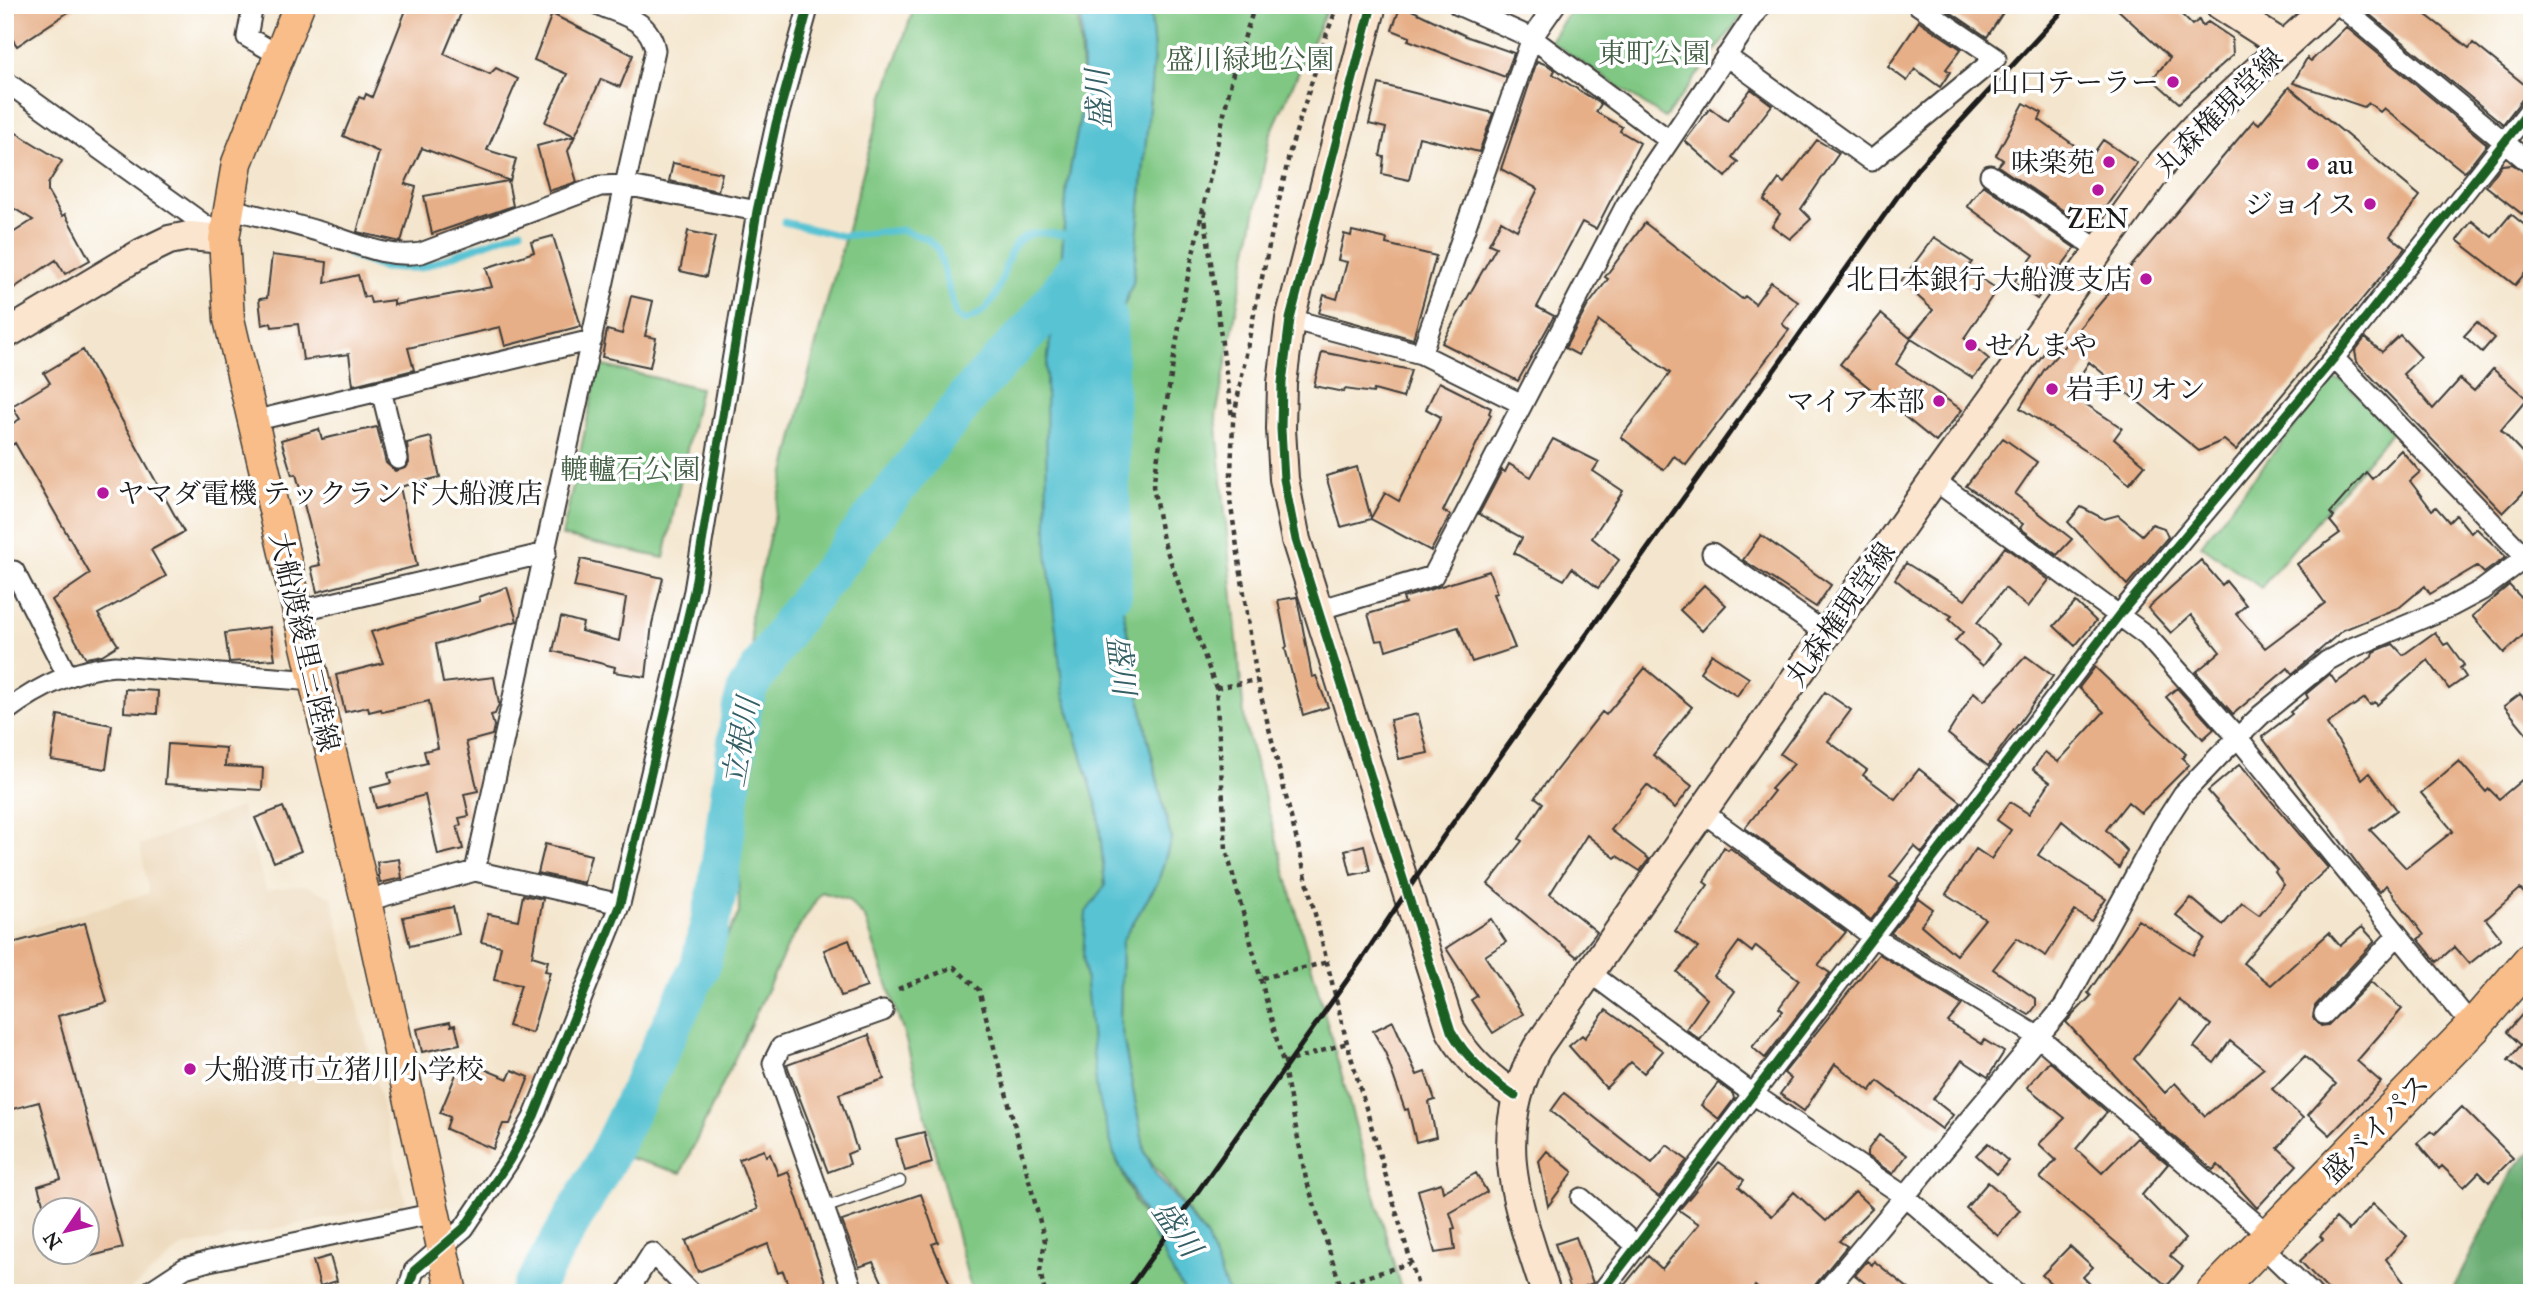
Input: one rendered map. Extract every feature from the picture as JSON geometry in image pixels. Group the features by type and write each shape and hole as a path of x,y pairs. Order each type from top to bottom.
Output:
{"highway":[{"name":"盛バイパス","path":"2214,1293 2473,1027 2532,959"}],"main road":[{"name":"大船渡綾里三陸線","path":"299,5 237,163 224,239 229,319 366,901 451,1289"},
{"path":"1372,5 1290,319 1282,383 1284,479 1296,540 1451,1031 1461,1049 1485,1075 1515,1097"},
{"path":"2220,5 2284,46"},
{"name":"丸森権現堂線","path":"1546,1293 1520,1212 1512,1159 1511,1124 1515,1097 1537,1048 1934,480 2171,153 2195,127 2329,5"},
{"path":"5,335 142,253 169,240 189,236 224,239"}],"street":[{"path":"253,5 247,37 279,55"},
{"path":"475,871 655,50 653,36 644,24 599,5"},
{"path":"407,1293 414,1271 464,1228 509,1161 534,1116 620,904 694,591 757,211 776,124 809,5"},
{"path":"1458,5 1532,38 1669,140"},
{"path":"1421,354 1532,38 1555,5"},
{"path":"1318,610 1433,576 1626,205 1761,5"},
{"path":"1726,55 1871,160 1996,58 1918,5"},
{"path":"2339,5 2532,165"},
{"path":"5,80 224,239"},
{"path":"1601,1293 1875,938 2119,615 2334,358 2532,107"},
{"path":"1990,175 2099,250"},
{"path":"228,208 317,231 385,254 404,256 421,253 600,186 625,185 757,211"},
{"path":"1290,319 1421,354 1522,404"},
{"path":"253,421 592,340"},
{"path":"1824,1293 2064,1006 2161,828 2183,794 2238,738 2327,661 2450,607 2482,590 2530,558 2334,358"},
{"path":"381,390 398,459"},
{"path":"1934,480 2147,636 2238,738 2473,1027"},
{"path":"1712,552 1827,634"},
{"path":"298,611 546,553"},
{"path":"13,571 67,675"},
{"path":"5,712 67,675 90,668 115,666 315,681"},
{"path":"1701,811 1875,938 2039,1037 2265,1240 2311,1293"},
{"path":"366,901 475,871 620,904"},
{"path":"2324,1014 2399,935"},
{"path":"1589,972 1753,1094 1906,1197 2016,1293"},
{"path":"854,1293 772,1063 781,1047 883,1011"},
{"path":"1581,1198 1637,1246"},
{"path":"147,1293 185,1268 209,1261 435,1213"},
{"path":"627,1293 652,1253 691,1293"}],"lane":[{"path":"824,1208 900,1181"}],"path":[{"path":"1255,5 1233,73 1185,290 1153,486 1163,540 1216,688 1226,849 1283,1063 1306,1179 1343,1293"},
{"path":"1338,5 1290,151 1233,422 1230,500 1257,680 1347,1043 1420,1293"},
{"path":"1203,207 1233,422"},
{"path":"1216,688 1257,680"},
{"path":"1262,978 1328,962"},
{"path":"898,989 954,967 979,990 1045,1241 1040,1271 1045,1293"},
{"path":"1283,1063 1347,1043"},
{"path":"1340,1285 1411,1264"}],"shaded area":[{"name":"大船渡市立猪川小学校","path":"241,807 266,890 305,885 332,898 406,1203 182,1247 127,1293 5,1293 5,936 149,893 140,845"}],"green space":[{"path":"915,5 1077,5 1084,96 1067,186 1060,280 1046,369 1063,692 1098,810 1105,886 1114,1154 1135,1202 1186,1293 972,1293 905,1037 865,918 848,900 821,892 787,947 681,1173 619,1155 739,913 738,826 757,690 750,617 822,320 884,96"},
{"name":"盛川緑地公園","path":"1150,5 1329,5 1270,135 1216,416 1245,726 1402,1293 1228,1293 1207,1238 1145,1153 1120,1021 1122,940 1158,882 1171,839 1147,735 1103,506 1095,434 1116,325 1133,283 1154,53"},
{"name":"東町公園","path":"1574,5 1750,5 1665,118 1550,41"},
{"name":"轆轤石公園","path":"599,365 700,388 664,558 562,536"},
{"path":"2332,379 2344,381 2392,431 2261,588 2201,545"},
{"path":"2532,1151 2532,1293 2451,1293 2514,1168"}],"water":[{"path":"1078,5 1150,5 1154,53 1133,283 1116,325 1095,434 1103,506 1147,735 1171,839 1158,882 1122,941 1120,1021 1145,1153 1156,1174 1207,1238 1228,1293 1186,1293 1175,1277 1114,1154 1097,1092 1083,955 1086,912 1105,886 1098,810 1063,692 1047,553 1046,369 1060,280 1067,186 1084,96 1081,17"}],"building":[{"path":"5,5 79,5 17,46 5,28"},
{"path":"408,5 449,5 462,11 444,54 490,74 496,68 518,79 487,150 516,159 510,181 422,148 405,184 416,187 401,242 357,232 379,152 343,136 359,97 364,99 366,94 372,97"},
{"path":"1401,5 1468,37 1514,53 1505,77 1408,40 1410,37 1392,30"},
{"path":"1940,5 2008,5 1987,37"},
{"path":"2113,5 2172,5 2192,25 2199,20 2202,26 2208,22 2232,38 2233,55 2179,103 2152,79 2170,58"},
{"path":"2370,5 2413,5 2469,48 2473,43 2530,89 2503,124 2364,10"},
{"path":"552,14 633,55 620,87 601,79 575,136 545,122 567,74 534,60"},
{"path":"1919,21 1961,49 1946,69 1950,72 1940,87 1915,69 1907,81 1888,67"},
{"path":"2346,27 2487,144 2466,171 2384,108 2380,112 2369,103 2364,107 2293,83 2307,58 2311,61"},
{"path":"1537,61 1555,70 1553,74 1601,104 1596,112 1622,127 1620,131 1640,143 1596,229 1582,222 1537,307 1554,316 1518,381 1442,343 1496,247 1489,244 1501,221 1517,230 1538,189 1501,169"},
{"path":"1379,84 1493,113 1479,152 1419,137 1409,180 1382,174 1384,157 1380,156 1386,128 1369,124"},
{"path":"2289,87 2420,196 2390,236 2405,248 2236,450 2224,440 2199,451 2089,362 2069,393 2122,428 2114,439 2145,465 2129,484 2106,464 2020,408 2044,370 2254,120 2259,124"},
{"path":"1751,89 1772,105 1732,157 1738,162 1726,177 1685,141 1710,108 1727,121"},
{"path":"2024,103 2042,113 2039,120 2091,157 2103,140 2137,163 2090,229 1998,166 2003,160 1996,155"},
{"path":"5,126 62,161 48,184 48,192 62,216 65,214 90,260 65,274 56,260 5,294 5,238 33,220 5,203"},
{"path":"575,136 568,151 577,182 549,191 537,146"},
{"path":"1817,140 1839,153 1801,209 1811,219 1790,239 1772,226 1780,214 1764,200 1779,179 1784,183"},
{"path":"673,163 722,173 718,191 669,181"},
{"path":"2512,164 2532,177 2532,202 2522,214 2486,186 2502,165"},
{"path":"508,181 513,206 432,234 424,196"},
{"path":"1983,185 2075,248 2037,299 2014,282 2034,255 1967,206"},
{"path":"2511,214 2532,231 2532,265 2515,285 2457,240 2472,221 2492,237"},
{"path":"1645,223 1742,299 1745,296 1755,304 1771,282 1798,302 1782,324 1789,330 1686,465 1674,456 1664,470 1621,437 1670,373 1599,321 1578,355 1565,348 1587,307 1608,279 1605,277"},
{"path":"688,231 715,237 706,277 680,271"},
{"path":"1352,231 1387,239 1386,244 1436,256 1413,339 1319,313 1324,295 1337,299 1347,262 1338,260 1344,234 1351,236"},
{"path":"553,236 581,326 505,346 500,327 408,348 414,370 353,385 349,354 303,360 298,324 272,327 271,323 262,325 259,299 267,298 272,255 327,262 325,283 358,275 364,297 369,296 371,303 394,300 394,305 492,287 486,268 534,252 531,242"},
{"path":"1934,237 1972,262 1967,269 1997,289 1964,338 1989,359 1973,378 1911,339 1896,364 1962,410 1936,442 1840,364 1881,314 1910,338 1933,310 1901,281"},
{"path":"631,296 653,301 645,336 656,338 650,367 602,357 607,330 622,334"},
{"path":"2477,322 2494,338 2482,352 2464,336"},
{"path":"2400,335 2421,357 2403,374 2433,409 2460,379 2474,391 2493,369 2527,399 2501,430 2532,463 2532,484 2503,513 2357,362 2355,351 2365,338 2382,352"},
{"name":"ヤマダ電機 テックランド大船渡店","path":"83,350 184,532 151,550 166,576 98,614 118,645 102,655 86,658 52,600 90,574 15,443 5,450 5,428 20,419 12,406 50,383 44,373"},
{"path":"1322,352 1411,370 1403,398 1374,390 1373,393 1345,389 1344,392 1314,386"},
{"path":"1439,382 1491,408 1491,415 1443,511 1450,515 1431,551 1371,519 1341,527 1326,476 1357,467 1371,518 1385,493 1399,501 1441,417 1426,409"},
{"path":"377,427 386,463 395,471 406,468 409,463 407,443 431,437 440,477 400,487 417,566 317,592 311,567 320,565 296,474 292,475 281,440 319,429 322,439"},
{"path":"2003,438 2037,462 2015,494 2072,539 2057,555 2020,528 2023,524 1966,486"},
{"path":"1553,439 1599,462 1593,471 1623,491 1592,538 1619,560 1598,588 1572,568 1564,580 1514,553 1522,538 1479,514 1502,470 1505,472 1509,464 1531,477"},
{"path":"2401,450 2420,472 2410,481 2432,510 2436,507 2449,522 2456,515 2471,533 2476,528 2506,557 2484,573 2477,566 2430,594 2425,586 2400,607 2343,630 2292,674 2288,668 2233,714 2196,672 2220,652 2191,615 2171,633 2148,608 2201,560 2222,585 2226,581 2246,605 2236,614 2265,648 2325,603 2297,564 2340,533 2330,521 2334,517 2330,513 2366,472 2372,479"},
{"path":"2081,507 2104,519 2118,515 2142,535 2152,524 2164,528 2168,537 2127,585 2068,522"},
{"path":"1761,535 1831,585 1816,607 1743,560"},
{"path":"2005,547 2049,580 2028,607 2005,588 1977,623 1999,644 1983,666 1955,641 1963,632 1949,619 1952,616 1915,595 1895,579 1906,563 1965,600"},
{"path":"581,559 663,578 652,624 646,677 614,672 615,667 553,651 561,617 583,623 581,631 619,641 626,598 574,587"},
{"path":"1489,571 1497,593 1493,594 1515,648 1472,662 1458,627 1386,650 1383,640 1376,641 1368,614 1405,603 1403,598"},
{"path":"1704,585 1726,605 1702,631 1680,610"},
{"path":"2509,585 2532,609 2532,627 2504,653 2472,616"},
{"path":"507,587 517,621 436,644 443,683 494,677 499,704 495,714 491,715 494,726 492,735 466,742 478,791 464,794 469,816 459,818 461,825 457,826 463,849 438,855 425,795 376,808 371,788 391,783 388,773 427,763 424,751 438,748 429,701 382,712 381,709 369,712 368,707 345,712 336,675 383,663 371,632 480,601 479,597"},
{"path":"1297,597 1312,677 1316,676 1328,707 1303,715 1285,648 1287,647 1278,600"},
{"path":"2076,602 2096,621 2075,646 2054,626"},
{"path":"270,627 275,659 229,662 225,633"},
{"path":"2435,632 2444,645 2448,643 2464,665 2460,668 2466,677 2449,689 2428,660 2377,705 2375,702 2370,705 2365,698 2327,724 2362,779 2369,773 2397,810 2370,830 2406,868 2453,831 2421,793 2459,761 2486,792 2489,789 2499,799 2523,779 2532,789 2532,901 2520,889 2486,919 2501,938 2469,964 2454,947 2437,962 2418,939 2424,935 2386,885 2380,892 2375,887 2262,737 2292,714 2290,712 2308,698 2306,694 2330,674 2336,683 2372,657 2373,652 2393,644 2403,655"},
{"path":"1712,654 1749,678 1737,696 1700,672"},
{"path":"2026,656 2053,676 1988,766 1948,734 1974,692 1984,701"},
{"path":"2095,667 2186,754 2182,758 2189,765 2141,813 2128,802 2106,830 2127,851 2119,868 2062,821 2038,855 2106,899 2091,921 2075,911 2046,956 2017,938 1993,969 2036,999 2036,1006 2029,1015 1891,933 1918,898 1933,909 1921,925 1956,955 1985,919 1946,894 1976,849 1991,859 2011,830 1997,820 2010,802 2029,814 2050,782 2033,769 2045,752 2058,762 2104,712 2079,688"},
{"path":"1645,668 1692,707 1653,755 1692,786 1675,808 1647,785 1611,830 1649,859 1640,871 1617,856 1615,858 1587,835 1550,894 1597,932 1577,957 1488,884 1522,841 1519,839 1543,803 1535,797 1602,712 1606,715"},
{"path":"2177,688 2214,729 2203,739 2166,697"},
{"path":"125,689 158,691 157,714 124,712"},
{"path":"1825,692 1851,710 1828,741 1867,770 1863,775 1895,799 1919,769 1961,802 1922,853 1914,846 1890,877 1899,883 1871,920 1745,828 1774,791 1771,789 1794,764 1780,754"},
{"path":"2520,694 2532,708 2532,740 2504,706"},
{"path":"1418,714 1428,753 1399,759 1390,720"},
{"path":"58,715 112,725 106,769 51,760"},
{"path":"168,744 226,748 225,766 263,768 262,790 165,784"},
{"path":"2240,764 2328,868 2304,890 2243,963 2271,985 2329,933 2340,946 2362,927 2375,941 2315,1006 2313,1018 2321,1026 2328,1025 2371,982 2402,1009 2357,1061 2381,1082 2330,1135 2308,1115 2336,1084 2305,1056 2272,1089 2303,1118 2278,1148 2297,1165 2257,1208 2218,1165 2213,1170 2162,1127 2066,1022 2091,996 2088,993 2138,920 2193,955 2205,938 2176,915 2191,898 2223,925 2242,903 2259,915 2284,885 2275,872 2277,870 2208,791","holes":["2179,1000 2211,1025 2194,1047 2214,1063 2230,1041 2264,1068 2205,1116 2175,1083 2165,1093 2134,1059"]},
{"path":"283,807 301,851 274,862 255,818"},
{"path":"545,844 591,855 584,883 538,873"},
{"path":"1364,845 1370,871 1351,875 1345,850"},
{"path":"1724,847 1728,850 1730,848 1846,932 1818,965 1830,973 1765,1058 1752,1047 1783,1011 1779,1008 1799,980 1756,946 1752,952 1739,942 1714,976 1735,991 1700,1040 1686,1029 1707,999 1677,972 1698,948 1675,931 1708,885 1704,882"},
{"path":"399,859 402,878 380,883 377,862"},
{"path":"523,895 543,899 532,956 548,961 545,971 550,972 532,1033 508,1026 521,985 494,980 501,946 481,942 488,914 518,920"},
{"path":"453,907 459,934 410,946 403,917"},
{"path":"1491,919 1506,942 1485,956 1523,1014 1493,1033 1471,1000 1477,996 1446,948"},
{"path":"85,923 107,1002 58,1016 123,1248 102,1253 102,1196 41,1196 38,1186 61,1179 39,1102 5,1111 5,945"},
{"path":"849,940 867,987 841,996 824,950"},
{"path":"1879,954 1962,1005 1948,1022 1982,1044 1984,1040 2004,1052 1988,1077 1962,1060 1933,1099 1953,1115 1942,1129 1878,1081 1870,1091 1835,1064 1804,1111 1780,1094 1791,1079 1784,1073"},
{"path":"2532,1003 2532,1079 2508,1060 2521,1045 2507,1032"},
{"path":"1606,1010 1663,1051 1644,1073 1631,1062 1606,1088 1569,1046 1582,1035 1585,1038"},
{"path":"1393,1021 1417,1075 1425,1072 1435,1100 1429,1102 1436,1137 1416,1142 1408,1109 1405,1110 1385,1052 1373,1031"},
{"path":"450,1022 451,1026 455,1025 460,1044 422,1052 417,1029"},
{"path":"869,1035 884,1079 839,1094 857,1150 847,1154 850,1164 828,1172 787,1065"},
{"path":"462,1060 508,1079 512,1070 529,1077 510,1124 503,1124 493,1149 446,1129 450,1117 440,1113"},
{"path":"2049,1061 2107,1112 2076,1149 2102,1173 2137,1138 2168,1164 2142,1195 2185,1239 2170,1256 2183,1267 2167,1286 2040,1178 2056,1160 2039,1144 2065,1118 2027,1087"},
{"path":"1718,1083 1733,1094 1734,1099 1719,1119 1701,1105"},
{"path":"1564,1093 1652,1163 1667,1145 1687,1160 1659,1197 1551,1111"},
{"path":"2462,1107 2513,1158 2489,1182 2479,1172 2464,1187 2442,1166 2439,1169 2417,1143 2431,1131 2435,1134"},
{"path":"924,1132 932,1163 905,1171 896,1139"},
{"path":"1879,1135 1907,1155 1893,1174 1867,1156 1867,1151"},
{"path":"1988,1143 2008,1161 1997,1174 1976,1155"},
{"path":"764,1150 766,1156 770,1154 778,1175 788,1171 829,1293 791,1293 783,1271 778,1273 768,1244 698,1272 686,1241 758,1209 739,1159"},
{"path":"1547,1151 1573,1172 1548,1206 1539,1161"},
{"path":"1719,1162 1744,1180 1739,1187 1772,1216 1794,1192 1826,1221 1855,1192 1872,1208 1839,1241 1847,1246 1815,1285 1812,1293 1763,1293 1755,1286 1750,1293 1618,1293 1648,1256 1662,1269 1699,1224 1679,1210"},
{"path":"1476,1173 1487,1192 1450,1213 1455,1228 1452,1229 1455,1250 1435,1253 1418,1190 1441,1183 1443,1192"},
{"path":"1988,1182 2020,1210 1998,1236 1966,1208"},
{"path":"921,1194 938,1242 932,1244 951,1287 938,1293 887,1293 873,1262 859,1267 842,1221"},
{"path":"2373,1204 2407,1236 2386,1259 2412,1293 2331,1293 2300,1261 2323,1239 2320,1236 2336,1218 2349,1230"},
{"path":"1576,1237 1593,1283 1572,1292 1555,1244"},
{"path":"2070,1246 2093,1267 2083,1277 2099,1293 2061,1293 2042,1275"},
{"path":"330,1256 337,1281 320,1286 313,1261"},
{"path":"1867,1261 1872,1265 1874,1261 1914,1293 1877,1293 1855,1275"}],"waterway":[{"path":"784,222 841,236 902,230 927,239 938,249 956,315 964,321 980,314 990,303 1016,243 1036,233 1070,236"},
{"path":"350,255 382,268 420,268 521,230"},
{"name":"立根川","path":"530,1293 603,1166 700,966 717,892 741,712 747,689 792,621 973,390 1035,325 1090,250"},
{"name":"盛川","path":"1107,316 1112,593"}],"railway":[{"path":"1126,1293 1362,959 1443,837 1917,169 2068,5"}],"cycle path":[{"path":"407,1293 414,1271 464,1228 509,1161 534,1116 620,904 694,591 757,211 776,124 809,5"},
{"path":"1372,5 1290,319 1282,383 1284,479 1296,540 1451,1031 1479,1067 1515,1096"},
{"path":"1601,1293 2119,615 2334,358 2532,107"}],"place":[{"name":"山口テーラー","path":"2173,82"},
{"name":"味楽苑","path":"2109,162"},
{"name":"au","path":"2313,164"},
{"name":"ZEN","path":"2098,190"},
{"name":"ジョイス","path":"2370,204"},
{"name":"北日本銀行 大船渡支店","path":"2146,279"},
{"name":"せんまや","path":"1971,345"},
{"name":"岩手リオン","path":"2052,389"},
{"name":"マイア本部","path":"1939,401"},
{"name":"ヤマダ電機 テックランド大船渡店","path":"103,493"},
{"name":"大船渡市立猪川小学校","path":"190,1069"}]}
